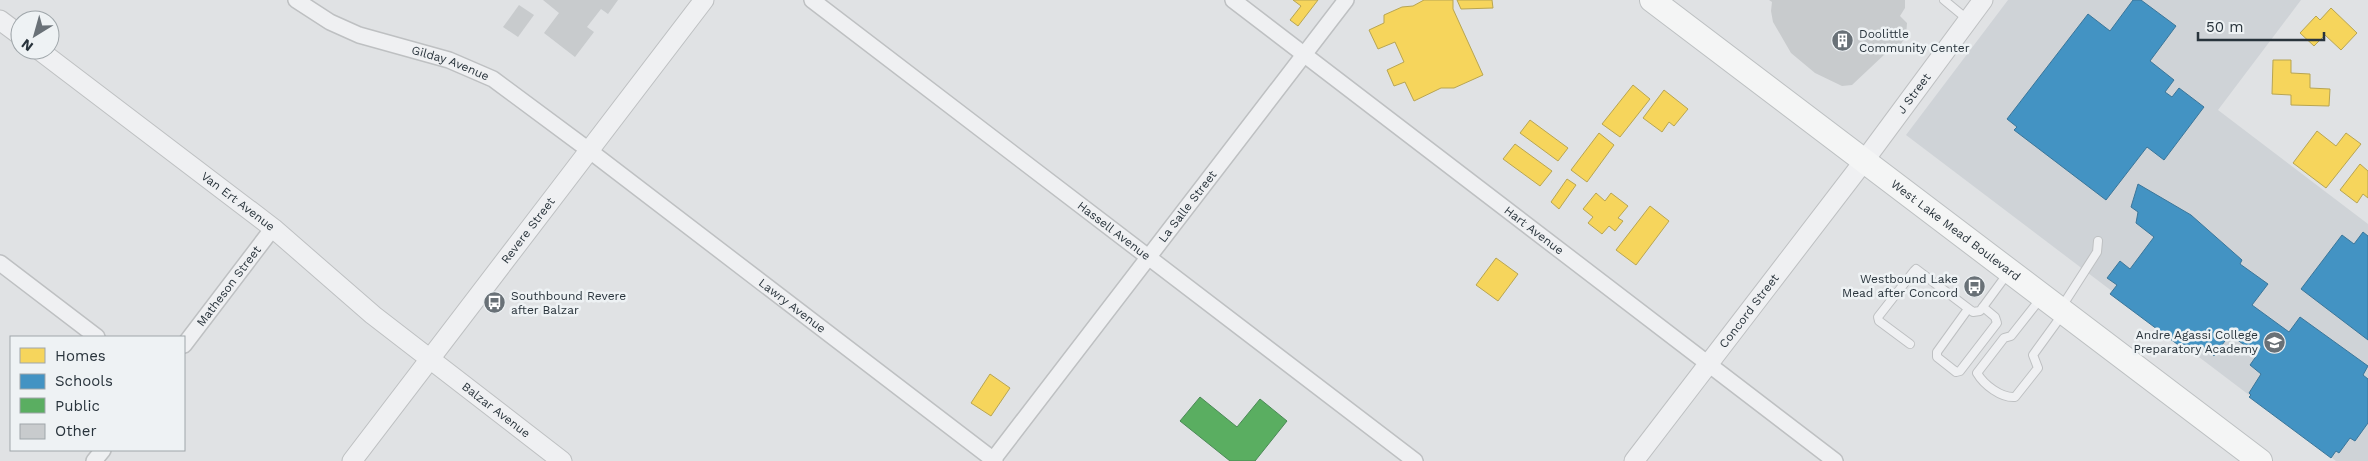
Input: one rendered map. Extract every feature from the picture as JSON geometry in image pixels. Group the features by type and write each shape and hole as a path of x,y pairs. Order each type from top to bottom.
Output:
{"main road":[{"name":"West Lake Mead Boulevard","path":"1652,0 2260,461"}],"street":[{"name":"Gilday Avenue","path":"296,0 330,22 359,35 449,60 493,79 590,151"},
{"name":"Revere Street","path":"352,461 704,0"},
{"name":"Hassell Avenue","path":"812,0 1415,461"},
{"name":"Hart Avenue","path":"1232,0 1835,461"},
{"name":"La Salle Street","path":"993,461 1346,0"},
{"name":"J Street","path":"1864,161 1983,0"},
{"name":"Van Ert Avenue","path":"52,60 273,228 373,315 430,359"},
{"name":"Lawry Avenue","path":"590,151 993,461"},
{"name":"Concord Street","path":"1634,461 1864,161"},
{"name":"Matheson Street","path":"185,344 273,228"},
{"path":"0,264 96,336"},
{"name":"Balzar Avenue","path":"430,359 562,461"},
{"path":"94,461 102,451"}],"lane":[{"path":"1944,0 1968,20"},
{"path":"2055,307 2011,336 2004,338 1977,373 1981,379 2006,398 2015,397 2038,368 2033,355 2055,307 2097,252 2098,241"},
{"path":"1910,344 1879,321 1878,317 1916,269 1973,312 1980,312 2009,272"},
{"path":"1968,309 1937,352 1937,357 1956,372 1960,371 1997,322 1995,317 1983,307"}],"shaded area":[{"name":"Andre Agassi College Preparatory Academy","path":"2008,0 2301,0 2218,110 2368,224 2368,461 2336,461 1906,135"}],"building: Homes":[{"path":"1293,0 1318,0 1298,26 1290,20 1301,6"},
{"path":"1424,0 1453,0 1453,9 1483,75 1454,88 1441,88 1414,101 1405,82 1394,86 1387,70 1404,62 1395,42 1378,49 1369,30 1384,23 1384,15 1402,7 1413,6"},
{"path":"1457,0 1492,0 1493,8 1461,9"},
{"path":"2331,8 2357,33 2341,50 2325,35 2314,46 2300,33 2316,16 2320,20"},
{"path":"2273,60 2291,60 2291,73 2310,74 2310,88 2330,89 2329,106 2291,105 2291,95 2272,94"},
{"path":"1633,85 1650,99 1620,137 1602,124"},
{"path":"1664,90 1688,109 1674,126 1669,122 1662,132 1643,118"},
{"path":"1530,120 1568,148 1558,161 1520,133"},
{"path":"2317,131 2336,146 2346,133 2361,144 2326,188 2293,163"},
{"path":"1599,133 1614,145 1587,182 1571,170"},
{"path":"1515,144 1552,171 1540,186 1503,159"},
{"path":"2360,164 2368,171 2368,198 2363,194 2357,203 2340,190"},
{"path":"1567,179 1576,185 1559,209 1551,202"},
{"path":"1596,193 1605,201 1611,193 1628,206 1618,218 1623,221 1615,231 1609,226 1602,234 1588,223 1593,217 1583,209"},
{"path":"1650,206 1669,221 1636,265 1616,250"},
{"path":"1496,258 1518,274 1498,301 1476,285"},
{"path":"990,374 1010,388 991,416 971,403"}],"building: Schools":[{"path":"2133,0 2141,0 2176,26 2150,61 2174,80 2165,92 2172,97 2179,88 2204,107 2164,160 2147,147 2106,200 2014,130 2017,127 2007,119 2088,14 2110,31"},
{"path":"2138,184 2191,215 2242,260 2240,264 2268,284 2252,305 2289,332 2300,317 2368,366 2363,375 2368,379 2368,423 2355,441 2350,438 2339,453 2336,451 2331,458 2249,397 2251,395 2249,393 2261,374 2250,365 2257,355 2230,334 2214,356 2202,345 2196,354 2183,344 2181,347 2110,294 2117,285 2107,278 2120,261 2130,269 2154,237 2136,223 2138,212 2131,207"},
{"path":"2363,232 2368,236 2368,340 2301,289 2342,235 2354,244"}],"building: Public":[{"path":"1200,397 1237,427 1260,399 1287,421 1255,461 1230,461 1180,421"}],"building: Other":[{"path":"543,0 618,0 608,14 601,9 587,27 594,32 575,57 544,33 559,13"},
{"name":"Doolittle Community Center","path":"1769,0 1905,0 1905,8 1900,16 1907,23 1906,36 1899,47 1886,53 1852,85 1842,86 1815,73 1791,53 1773,22 1772,2"},
{"path":"519,5 534,15 518,37 503,27"}],"place":[{"name":"Doolittle Community Center","path":"1843,41"},
{"name":"Westbound Lake Mead after Concord","path":"1974,286"},
{"name":"Southbound Revere after Balzar","path":"495,303"},
{"name":"Andre Agassi College Preparatory Academy","path":"2274,342"}]}
